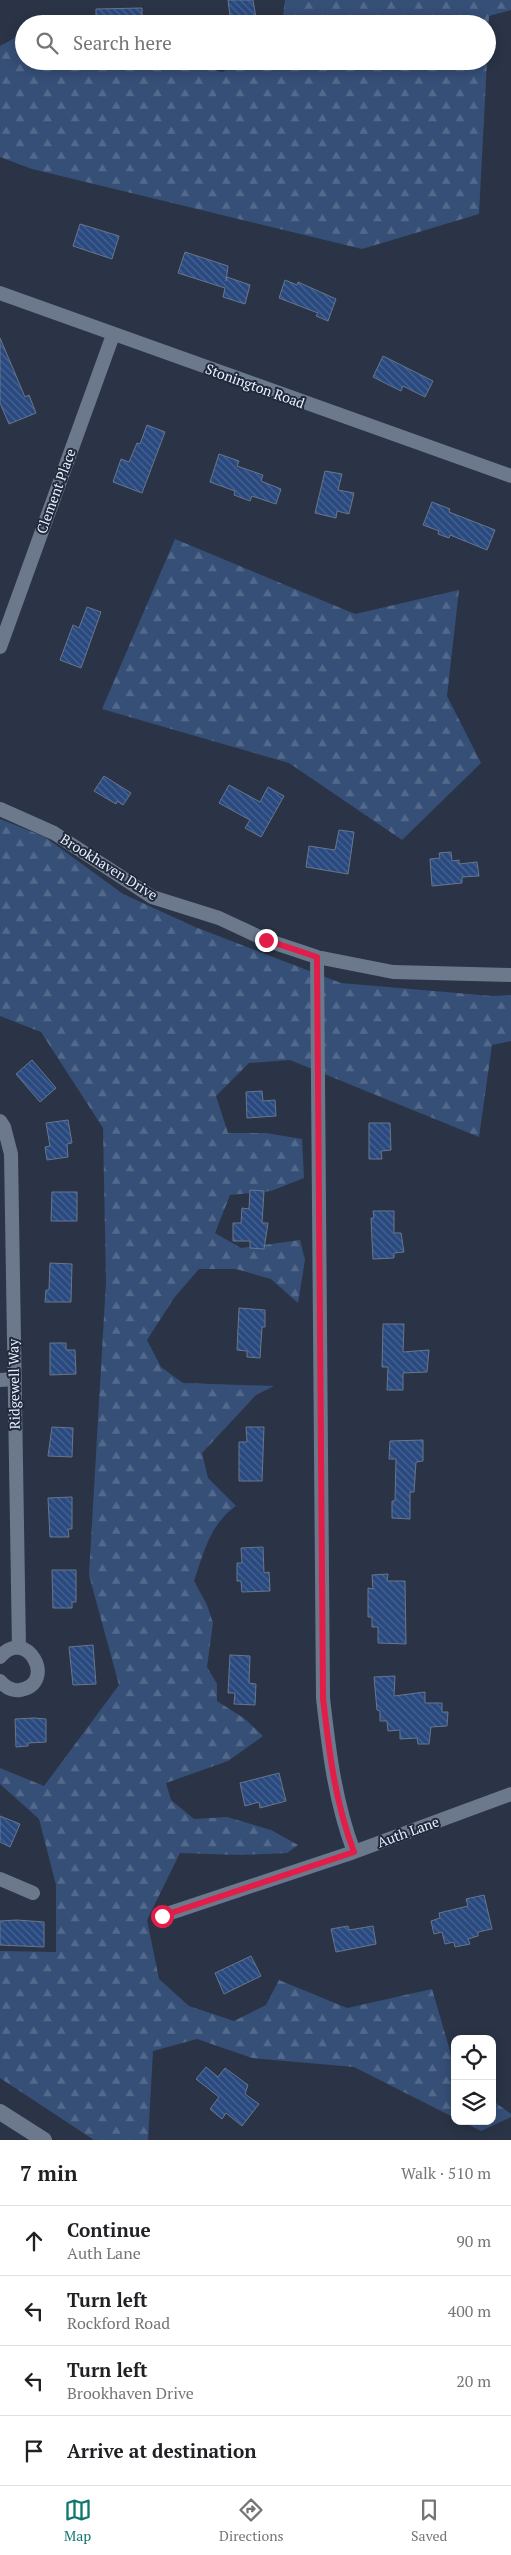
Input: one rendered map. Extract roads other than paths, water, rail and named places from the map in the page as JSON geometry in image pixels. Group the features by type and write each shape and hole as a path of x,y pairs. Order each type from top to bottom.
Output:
{"street":[{"name":"Stonington Road","path":"0,293 511,476"},
{"name":"Clement Place","path":"0,647 113,335"},
{"name":"Brookhaven Drive","path":"0,809 54,834 152,897 219,918 266,940 317,957 393,972 511,976"},
{"path":"317,957 323,1698 331,1768 344,1826 354,1852"},
{"name":"Ridgewell Way","path":"0,1121 4,1127 11,1154 7,1379 19,1648"},
{"path":"0,1657 9,1650 19,1648 29,1652 37,1662 37,1676 29,1686 16,1690 9,1689 0,1681"},
{"name":"Auth Lane","path":"162,1916 354,1852 511,1794"},
{"path":"0,1879 33,1892"},
{"path":"0,2112 44,2140"}]}
